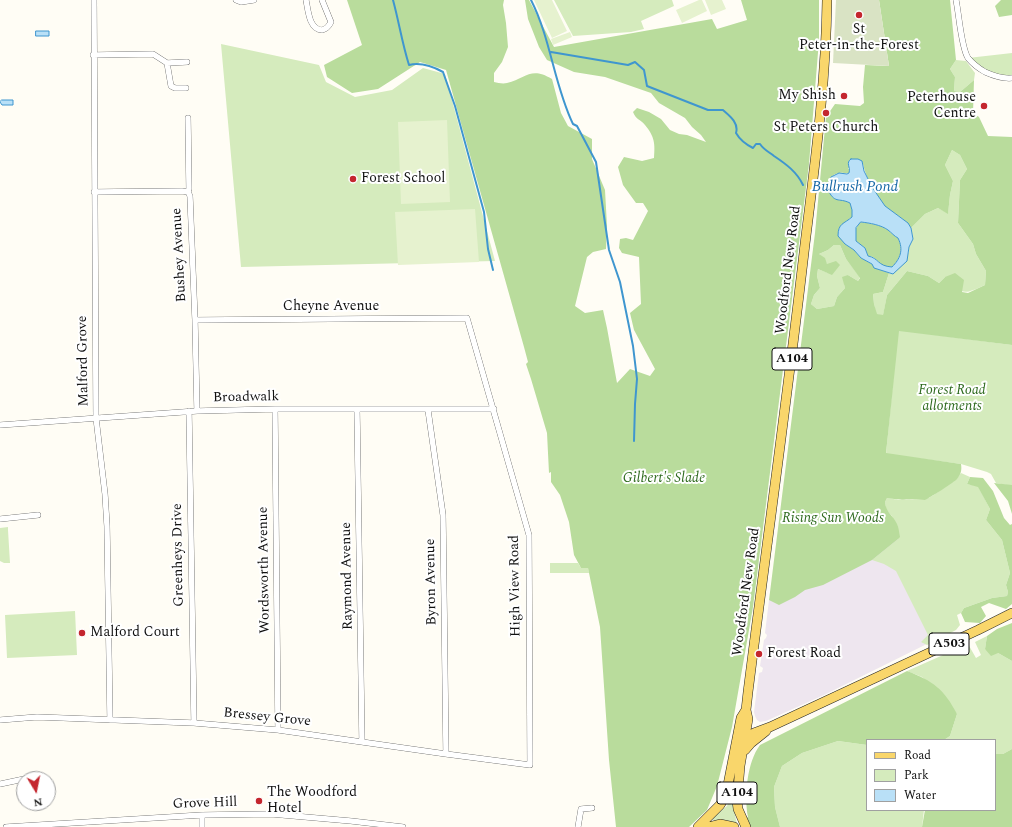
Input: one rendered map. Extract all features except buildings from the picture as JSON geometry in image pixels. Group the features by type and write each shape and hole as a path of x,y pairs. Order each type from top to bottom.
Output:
{"main road":[{"name":"Woodford New Road","path":"744,742 812,193 824,63 827,0"},
{"name":"A503","path":"739,753 744,742 754,733 766,729 1012,613"},
{"name":"Woodford New Road","path":"746,827 738,809 737,801 741,718 747,714"},
{"path":"747,714 758,729 766,729"},
{"name":"A503","path":"739,753 766,729"},
{"name":"Woodford New Road","path":"698,827 724,800 739,753"},
{"path":"708,827 720,824 734,827"}],"street":[{"name":"Malford Grove","path":"94,0 93,55 96,418 105,494 107,526 110,720"},
{"path":"236,0 241,2 254,0"},
{"path":"306,0 312,26 317,29 324,30 331,22 322,0"},
{"path":"956,0 965,52 968,58 976,67 991,75 1012,78"},
{"path":"93,55 153,54 167,63 187,62"},
{"path":"167,63 171,86 175,88 186,88"},
{"path":"188,118 188,192"},
{"name":"Bushey Avenue","path":"94,192 188,192 190,196 197,411"},
{"name":"Cheyne Avenue","path":"195,320 468,318"},
{"name":"High View Road","path":"468,318 529,535 530,765"},
{"name":"Broadwalk","path":"0,425 189,411 275,409 494,409"},
{"name":"Wordsworth Avenue","path":"275,409 278,730"},
{"name":"Raymond Avenue","path":"358,410 362,742"},
{"name":"Byron Avenue","path":"428,410 443,516 446,754"},
{"name":"Greenheys Drive","path":"189,411 194,723"},
{"path":"0,519 38,515"},
{"name":"Bressey Grove","path":"0,720 37,718 194,723 278,730 530,765"},
{"path":"0,784 16,781"},
{"path":"578,827 581,809 592,808"},
{"name":"Grove Hill","path":"6,827 202,815 271,814 352,824 403,827"},
{"path":"202,815 202,827"}],"shaded area":[{"path":"900,537 947,634 824,695 766,721 760,722 757,720 754,712 759,673 762,672 763,668 760,666 764,640 767,635 765,633 769,600"}],"green space":[{"name":"Gilbert's Slade","path":"347,0 504,0 503,5 508,47 502,62 494,73 494,82 507,83 534,73 545,75 552,79 561,113 568,126 592,139 592,159 605,190 607,226 606,249 593,252 587,257 575,306 585,313 603,310 617,383 630,369 650,376 655,369 634,330 630,313 641,304 639,257 622,253 619,248 620,239 626,238 633,240 648,211 643,203 636,203 623,185 618,167 624,157 642,161 654,158 653,137 645,125 634,115 633,112 637,108 649,112 661,119 670,130 706,142 685,118 659,103 651,93 605,77 574,72 547,60 539,47 528,19 525,0 529,0 554,47 712,19 717,29 747,20 741,0 819,0 819,40 809,164 753,607 732,727 717,786 707,810 689,827 616,827 609,760 600,627 588,568 581,568 574,555 569,522 560,495 551,482 551,472 549,473 547,433 526,364 528,362 524,347 446,70 420,62 378,89 352,93 327,77 324,65 362,45"},
{"path":"534,0 552,0 567,31 552,38"},
{"path":"554,0 672,0 674,6 641,21 644,29 631,32 573,36"},
{"path":"702,0 707,11 682,23 676,10"},
{"path":"705,0 722,0 726,9 711,15"},
{"path":"836,0 879,0 889,66 833,63"},
{"name":"Rising Sun Woods","path":"879,0 950,0 956,60 950,69 955,77 954,91 960,92 974,80 973,113 979,117 988,136 1012,137 1012,345 899,331 886,453 961,464 960,474 942,490 925,500 902,500 887,498 885,502 886,506 898,526 900,537 898,539 872,560 823,585 805,590 779,605 769,600 815,233 826,117 835,104 860,106 864,103 863,87 865,65 889,66","holes":["952,150 960,155 967,169 960,180 958,223 973,244 976,254 986,271 985,285 968,293 962,292 964,280 955,273 945,277 939,283 928,276 907,271 887,295 883,315 877,314 873,294 883,292 889,273 875,268 872,264 861,258 854,250 845,244 849,219 852,217 852,210 850,203 827,188 830,180 832,176 836,174 849,173 850,171 848,168 863,164 874,192 881,202 888,209 906,221 911,228 925,214 938,208 948,214 953,181 945,165","834,245 840,245 846,259 860,278 858,281 848,275 842,277 845,288 837,297 834,306 817,309 811,304 814,295 820,288 817,276 818,269 832,275 840,265 836,261 827,264 825,258 819,254 828,250"]},
{"path":"1001,0 1012,0 1012,15 999,17 995,6"},
{"path":"570,32 572,37 553,45 551,39"},
{"name":"Forest School","path":"221,44 319,65 326,82 355,97 392,90 423,68 445,74 495,261 241,267"},
{"path":"1012,53 1012,78 991,75 968,58"},
{"path":"956,60 966,61 975,73 974,80 960,92 954,91 955,77 950,69"},
{"path":"447,120 450,202 401,204 398,122"},
{"path":"952,150 960,155 967,169 960,180 958,223 973,244 976,254 986,271 985,285 971,291 963,292 945,277 939,283 928,276 907,271 887,295 883,316 876,314 873,294 883,292 889,273 893,274 909,252 909,247 913,239 911,228 925,214 938,208 948,213 953,181 945,165"},
{"path":"475,209 479,262 398,265 395,212"},
{"path":"860,222 882,227 898,238 901,250 897,261 892,267 883,266 873,257 868,256 865,248 856,241 856,228"},
{"path":"834,245 840,245 846,259 860,277 858,281 848,275 844,284 845,288 837,297 834,306 817,309 811,304 814,295 820,288 817,276 818,269 828,273 827,264 819,254 828,250"},
{"name":"Forest Road allotments","path":"898,330 1012,345 1012,486 996,483 991,474 961,464 886,454"},
{"path":"961,473 970,477 967,484 978,486 990,509 986,520 1002,540 1010,573 1006,585 1008,592 1007,596 992,598 964,608 961,613 957,615 960,625 956,630 927,645 921,642 928,635 896,571 884,564 872,560 898,539 892,516 886,510 885,502 887,498 905,500 927,498 954,481"},
{"path":"970,477 983,478 993,491 1004,518 1010,525 1012,524 1012,604 1006,609 989,603 981,607 986,616 980,623 965,622 961,613 964,608 992,598 1007,596 1008,592 1006,585 1010,573 1002,540 986,520 990,509 978,487 967,484"},
{"path":"994,483 1012,485 1012,514 1008,501"},
{"path":"8,527 10,563 4,563 0,561 0,528"},
{"path":"550,563 578,563 581,568 588,567 589,573 550,573"},
{"path":"75,611 77,655 7,658 5,615"},
{"path":"1012,623 1012,661 998,653 991,656 985,649 987,636 997,629"},
{"path":"987,636 985,649 998,653 1012,661 1012,749 1003,754 996,754 996,739 946,739 950,736 957,714 922,677 907,671 968,644 976,658 981,655 975,642"},
{"path":"907,671 924,678 937,687 947,698 957,714 950,736 946,739 866,739 866,745 838,741 802,753 782,766 774,787 775,807 780,827 751,827 746,818 748,817 746,799 749,770 752,760 760,745"},
{"path":"838,741 866,745 866,811 924,811 922,827 780,827 775,807 774,787 782,766 802,753"},
{"path":"1012,749 1012,827 922,827 925,811 996,811 996,754 1003,754"},
{"path":"733,791 733,806 737,824 714,821 712,818 727,806"}],"water":[{"path":"36,31 49,31 49,36 36,36"},
{"path":"2,100 13,100 13,105 2,105 0,102"},
{"name":"Bullrush Pond","path":"851,159 858,159 862,161 864,171 872,187 885,206 908,223 911,228 913,239 909,247 907,261 893,274 874,268 872,264 861,258 838,236 840,226 852,217 852,210 850,203 835,199 832,197 827,188 831,177 839,173 849,173 849,161","holes":["861,222 875,224 882,227 898,238 901,250 897,261 892,267 883,265 874,258 868,256 865,248 856,241 856,228"]}],"waterway":[{"path":"393,0 409,65 426,65 443,72 455,106 484,212 488,249 493,270"},
{"path":"531,0 538,15 561,94 573,124 577,126 596,162 609,250 620,282 633,346 637,379 634,441"},
{"path":"551,52 628,65 635,62 644,70 647,86 708,110 723,110 731,117 737,129 736,133 746,144 753,148 756,144 760,144 791,169 798,176 803,185"}],"place":[{"name":"St Peter-in-the-Forest","path":"859,15"},
{"name":"My Shish","path":"844,96"},
{"name":"Peterhouse Centre","path":"984,106"},
{"name":"St Peters Church","path":"826,113"},
{"name":"Forest School","path":"353,179"},
{"name":"Malford Court","path":"82,633"},
{"name":"Forest Road","path":"759,654"},
{"name":"The Woodford Hotel","path":"259,801"}]}
